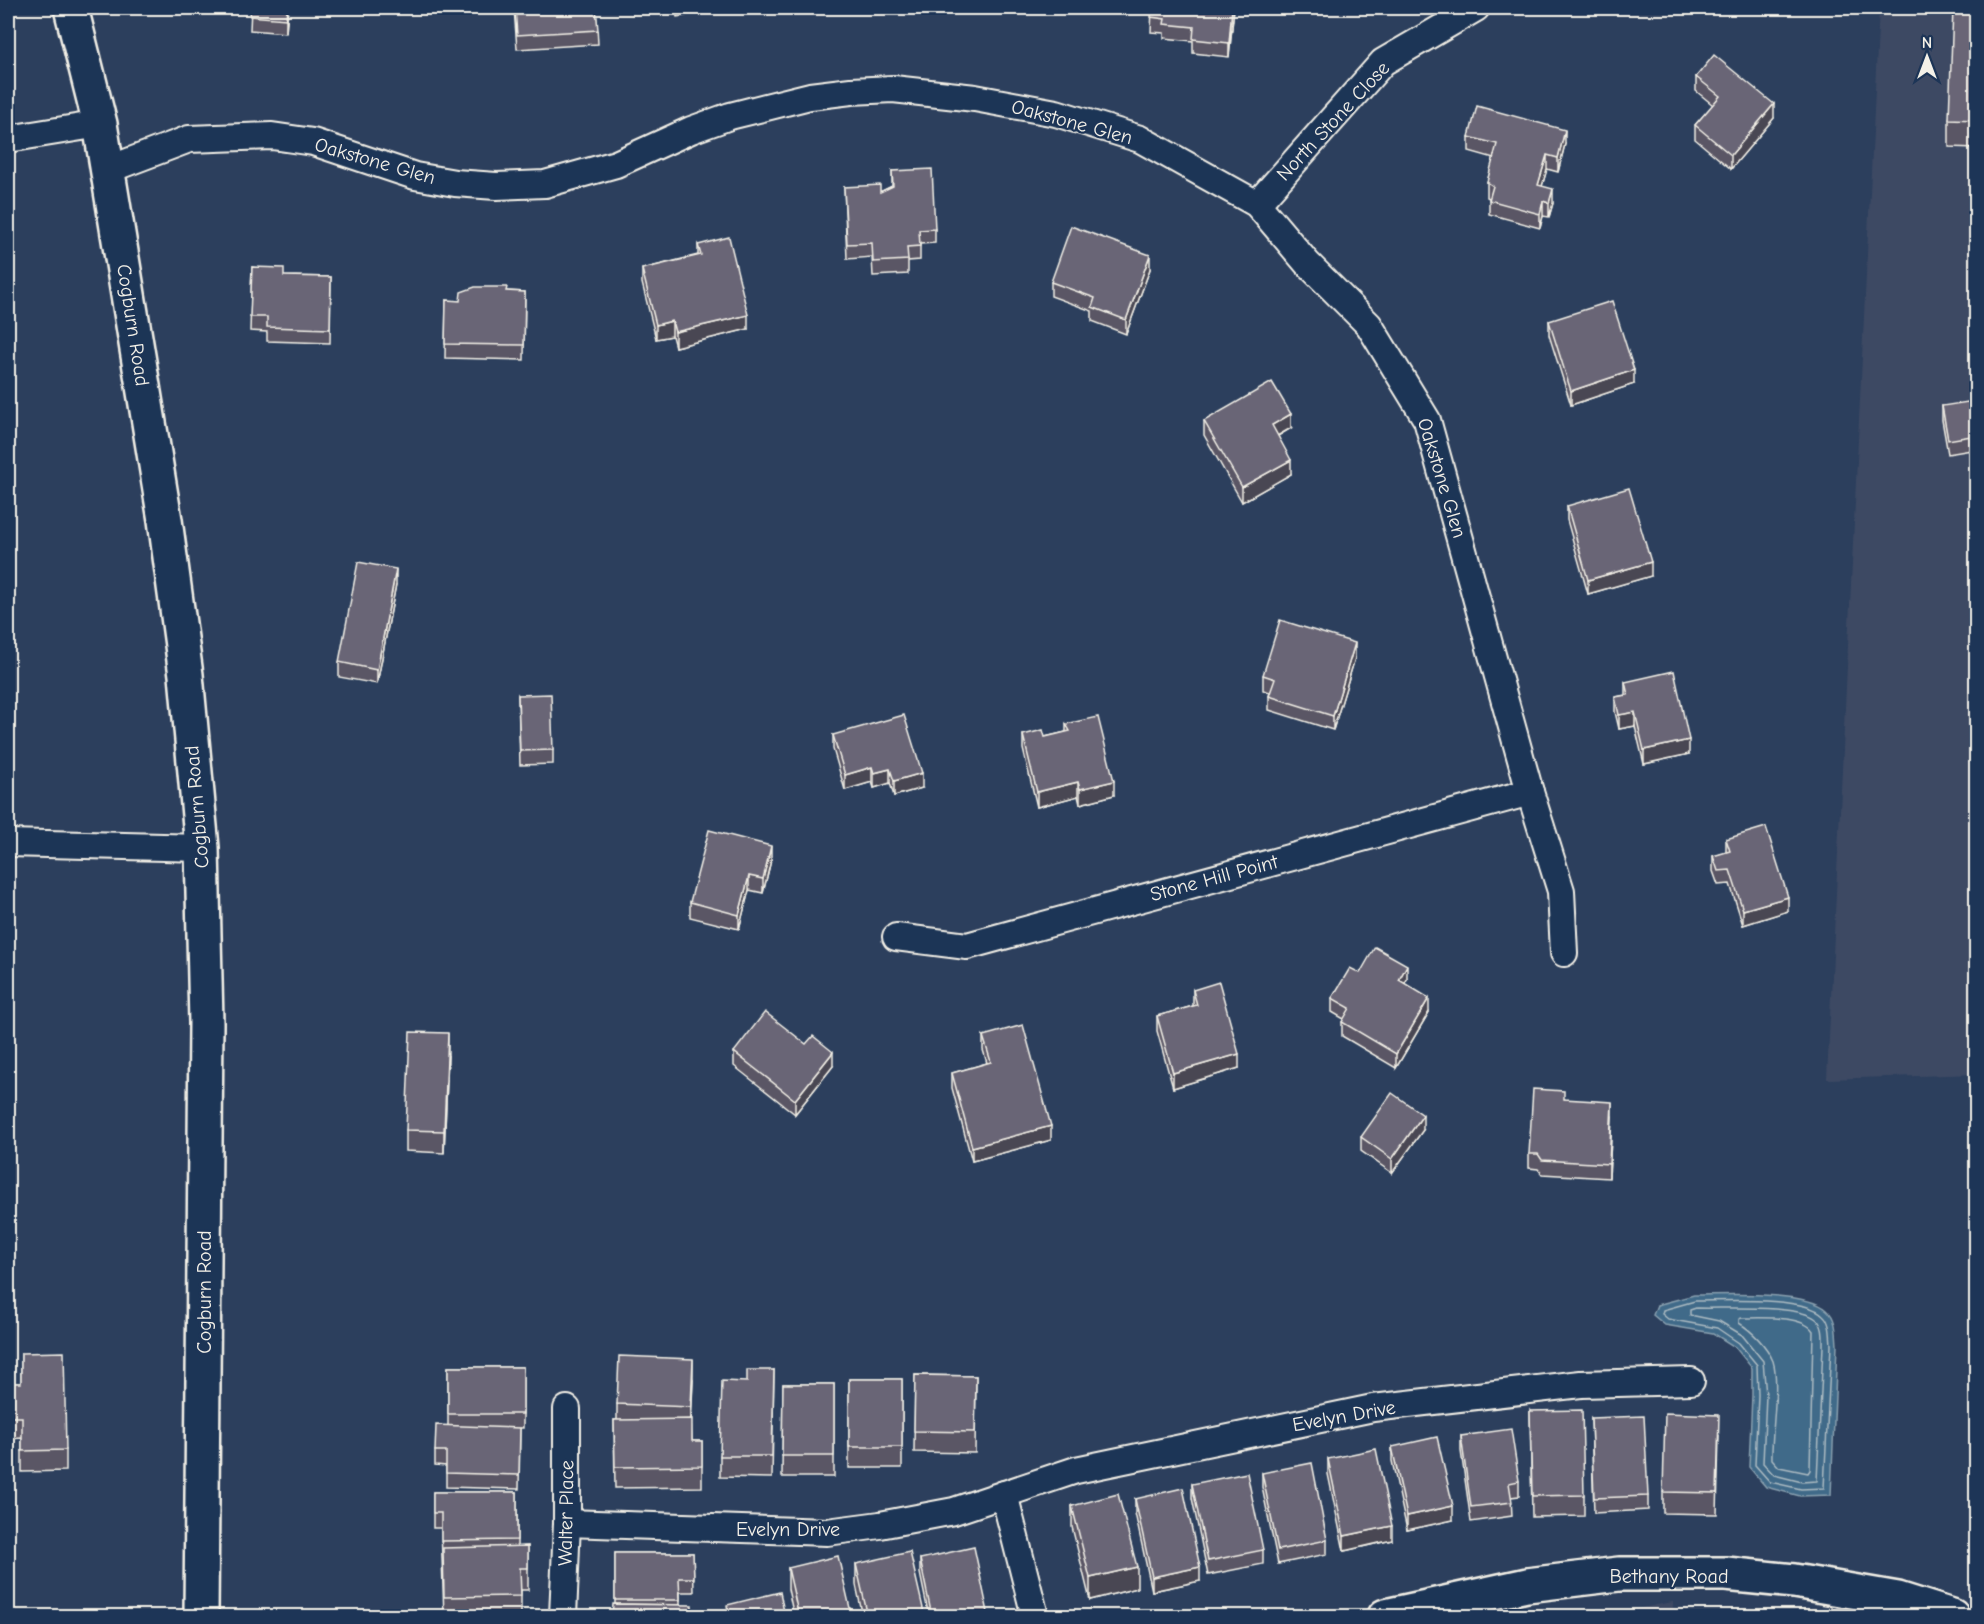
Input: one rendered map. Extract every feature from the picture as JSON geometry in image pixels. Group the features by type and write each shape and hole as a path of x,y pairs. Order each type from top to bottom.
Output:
{"street":[{"name":"Cogburn Road","path":"71,8 100,124 165,520 186,675 202,848 206,1023 201,1617"},
{"name":"North Stone Close","path":"1257,204 1383,62 1476,8"},
{"name":"Oakstone Glen","path":"108,170 189,140 272,136 313,142 415,176 455,183 496,186 545,184 616,164 691,130 730,116 810,96 851,91 892,90 975,98 1056,113 1140,140 1257,204 1307,263 1369,325 1428,420 1530,792 1561,891 1564,953"},
{"path":"8,139 100,124"},
{"name":"Stone Hill Point","path":"896,937 966,946 1530,792"},
{"path":"8,843 202,848"},
{"name":"Evelyn Drive","path":"567,1523 827,1532 954,1511 1076,1470 1373,1408 1581,1384 1691,1381"},
{"name":"Walter Place","path":"563,1617 567,1523 567,1409"},
{"path":"1004,1494 1035,1617"},
{"name":"Bethany Road","path":"1385,1617 1527,1585 1618,1574 1726,1574 1794,1581 1898,1599 1952,1617"}],"shaded area":[{"path":"1879,8 1976,8 1976,1074 1827,1079"},
{"path":"1673,1602 1673,1616 1599,1616"}],"water":[{"path":"1694,1295 1783,1296 1816,1304 1827,1310 1833,1318 1837,1345 1831,1495 1800,1496 1766,1487 1749,1467 1752,1368 1735,1347 1713,1333 1665,1325 1653,1315 1657,1305"}],"building":[{"path":"251,8 287,8 286,19 250,16"},
{"path":"515,8 596,8 598,30 517,35"},
{"path":"1152,8 1232,8 1229,43 1193,39 1194,27 1164,24 1165,19 1151,17"},
{"path":"1953,8 1977,9 1977,120 1949,119"},
{"path":"1714,55 1774,104 1731,155 1695,125 1720,96 1696,77"},
{"path":"1477,106 1565,130 1558,158 1547,155 1538,185 1553,189 1549,203 1543,201 1540,214 1489,200 1493,186 1487,182 1497,144 1469,137"},
{"path":"932,169 935,229 919,230 920,246 907,247 908,260 873,262 872,243 847,244 844,187 880,185 880,192 893,186 892,171"},
{"path":"1071,226 1150,255 1126,320 1092,307 1095,298 1051,282"},
{"path":"729,237 748,315 675,332 672,321 656,325 642,269 701,255 698,245"},
{"path":"252,267 284,268 284,276 331,277 330,329 267,327 267,317 250,317"},
{"path":"475,287 507,287 506,291 525,292 524,345 445,344 446,300 460,301 461,292"},
{"path":"1612,301 1634,370 1571,391 1549,321"},
{"path":"1272,382 1291,414 1272,425 1291,460 1242,487 1204,421"},
{"path":"1974,401 1977,435 1948,440 1942,406"},
{"path":"1629,488 1651,562 1588,580 1567,506"},
{"path":"358,562 396,569 377,670 339,662"},
{"path":"1280,620 1355,643 1333,716 1269,696 1275,679 1263,675"},
{"path":"1674,671 1689,740 1644,750 1635,712 1619,715 1615,697 1628,695 1625,682"},
{"path":"551,694 553,750 520,751 518,695"},
{"path":"904,715 922,773 894,781 890,769 874,773 872,767 845,775 833,735"},
{"path":"1098,717 1114,781 1080,789 1078,782 1037,792 1023,735 1043,730 1045,737 1070,731 1066,724"},
{"path":"1766,827 1788,897 1743,910 1730,870 1718,871 1713,856 1730,851 1726,839"},
{"path":"709,830 771,846 763,879 749,876 739,915 690,902"},
{"path":"1375,947 1407,965 1399,980 1429,998 1396,1054 1342,1022 1350,1008 1332,998 1350,968 1360,973"},
{"path":"1219,982 1239,1054 1173,1073 1157,1016 1197,1005 1193,990"},
{"path":"765,1012 806,1044 813,1036 833,1052 795,1100 734,1052"},
{"path":"1023,1025 1051,1126 972,1147 952,1073 991,1062 983,1036"},
{"path":"410,1032 448,1033 444,1131 406,1130"},
{"path":"1533,1089 1564,1091 1564,1099 1612,1102 1609,1164 1542,1160 1538,1154 1529,1154"},
{"path":"1392,1093 1423,1115 1392,1159 1361,1137"},
{"path":"64,1352 66,1450 22,1451 22,1417 8,1417 8,1383 21,1383 21,1353"},
{"path":"619,1356 693,1359 691,1407 617,1404"},
{"path":"448,1367 523,1367 523,1414 448,1414"},
{"path":"747,1370 774,1370 772,1456 720,1456 722,1381 747,1382"},
{"path":"915,1375 976,1376 975,1432 914,1431"},
{"path":"849,1379 902,1379 902,1447 849,1447"},
{"path":"783,1384 834,1384 834,1456 782,1456"},
{"path":"1582,1410 1584,1495 1532,1496 1530,1411"},
{"path":"1665,1413 1719,1415 1717,1493 1663,1492"},
{"path":"1644,1416 1648,1496 1594,1498 1591,1418"},
{"path":"692,1419 692,1441 702,1441 702,1466 615,1467 614,1420"},
{"path":"436,1425 520,1428 519,1475 446,1473 446,1451 435,1451"},
{"path":"1511,1429 1519,1481 1509,1483 1512,1502 1471,1507 1461,1436"},
{"path":"1437,1437 1453,1506 1407,1516 1392,1447"},
{"path":"1376,1449 1392,1526 1344,1536 1328,1459"},
{"path":"1312,1463 1327,1540 1278,1550 1262,1473"},
{"path":"1247,1473 1263,1550 1208,1561 1192,1484"},
{"path":"1183,1488 1200,1567 1152,1577 1135,1499"},
{"path":"433,1492 517,1492 517,1540 441,1541 441,1513 433,1513"},
{"path":"1118,1494 1137,1567 1090,1578 1072,1506"},
{"path":"528,1546 528,1568 520,1568 521,1596 444,1597 443,1548"},
{"path":"974,1547 989,1617 932,1617 920,1559"},
{"path":"910,1552 925,1617 868,1617 856,1564"},
{"path":"615,1553 693,1553 694,1578 679,1578 680,1600 615,1600"},
{"path":"838,1556 852,1617 799,1617 788,1568"},
{"path":"780,1592 785,1617 729,1617 727,1605"},
{"path":"613,1604 692,1605 692,1617 612,1617"}]}
